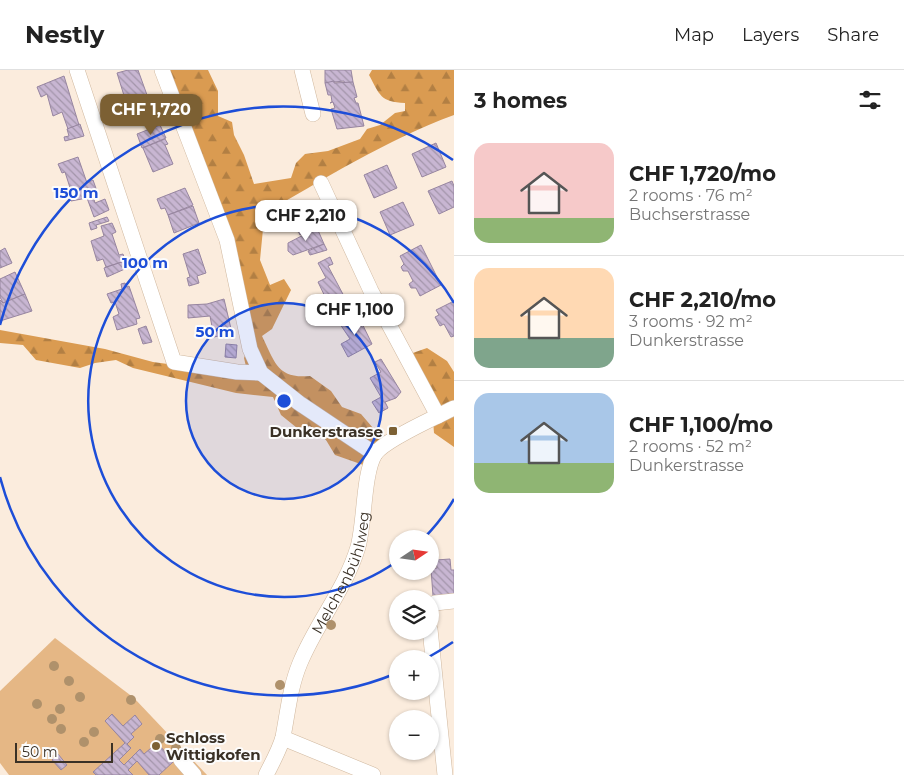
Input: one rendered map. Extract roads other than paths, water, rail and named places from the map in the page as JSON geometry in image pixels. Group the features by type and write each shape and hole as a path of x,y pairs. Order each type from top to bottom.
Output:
{"street":[{"path":"77,70 174,362 237,372 261,373"},
{"path":"162,70 225,235 234,268 250,349 261,373 299,403 375,454 381,447 454,408"},
{"path":"302,70 313,114"},
{"path":"321,183 375,299 438,416"},
{"name":"Melchenbühlweg","path":"266,775 283,738 291,690 300,662 339,595 354,559 362,529 370,469 375,454"},
{"path":"439,603 454,601"},
{"path":"431,640 445,775"},
{"path":"283,738 373,775"},
{"path":"181,760 194,775"}],"place":[{"name":"Dunkerstrasse","path":"393,431"},
{"name":"Schloss Wittigkofen","path":"156,746"}]}
